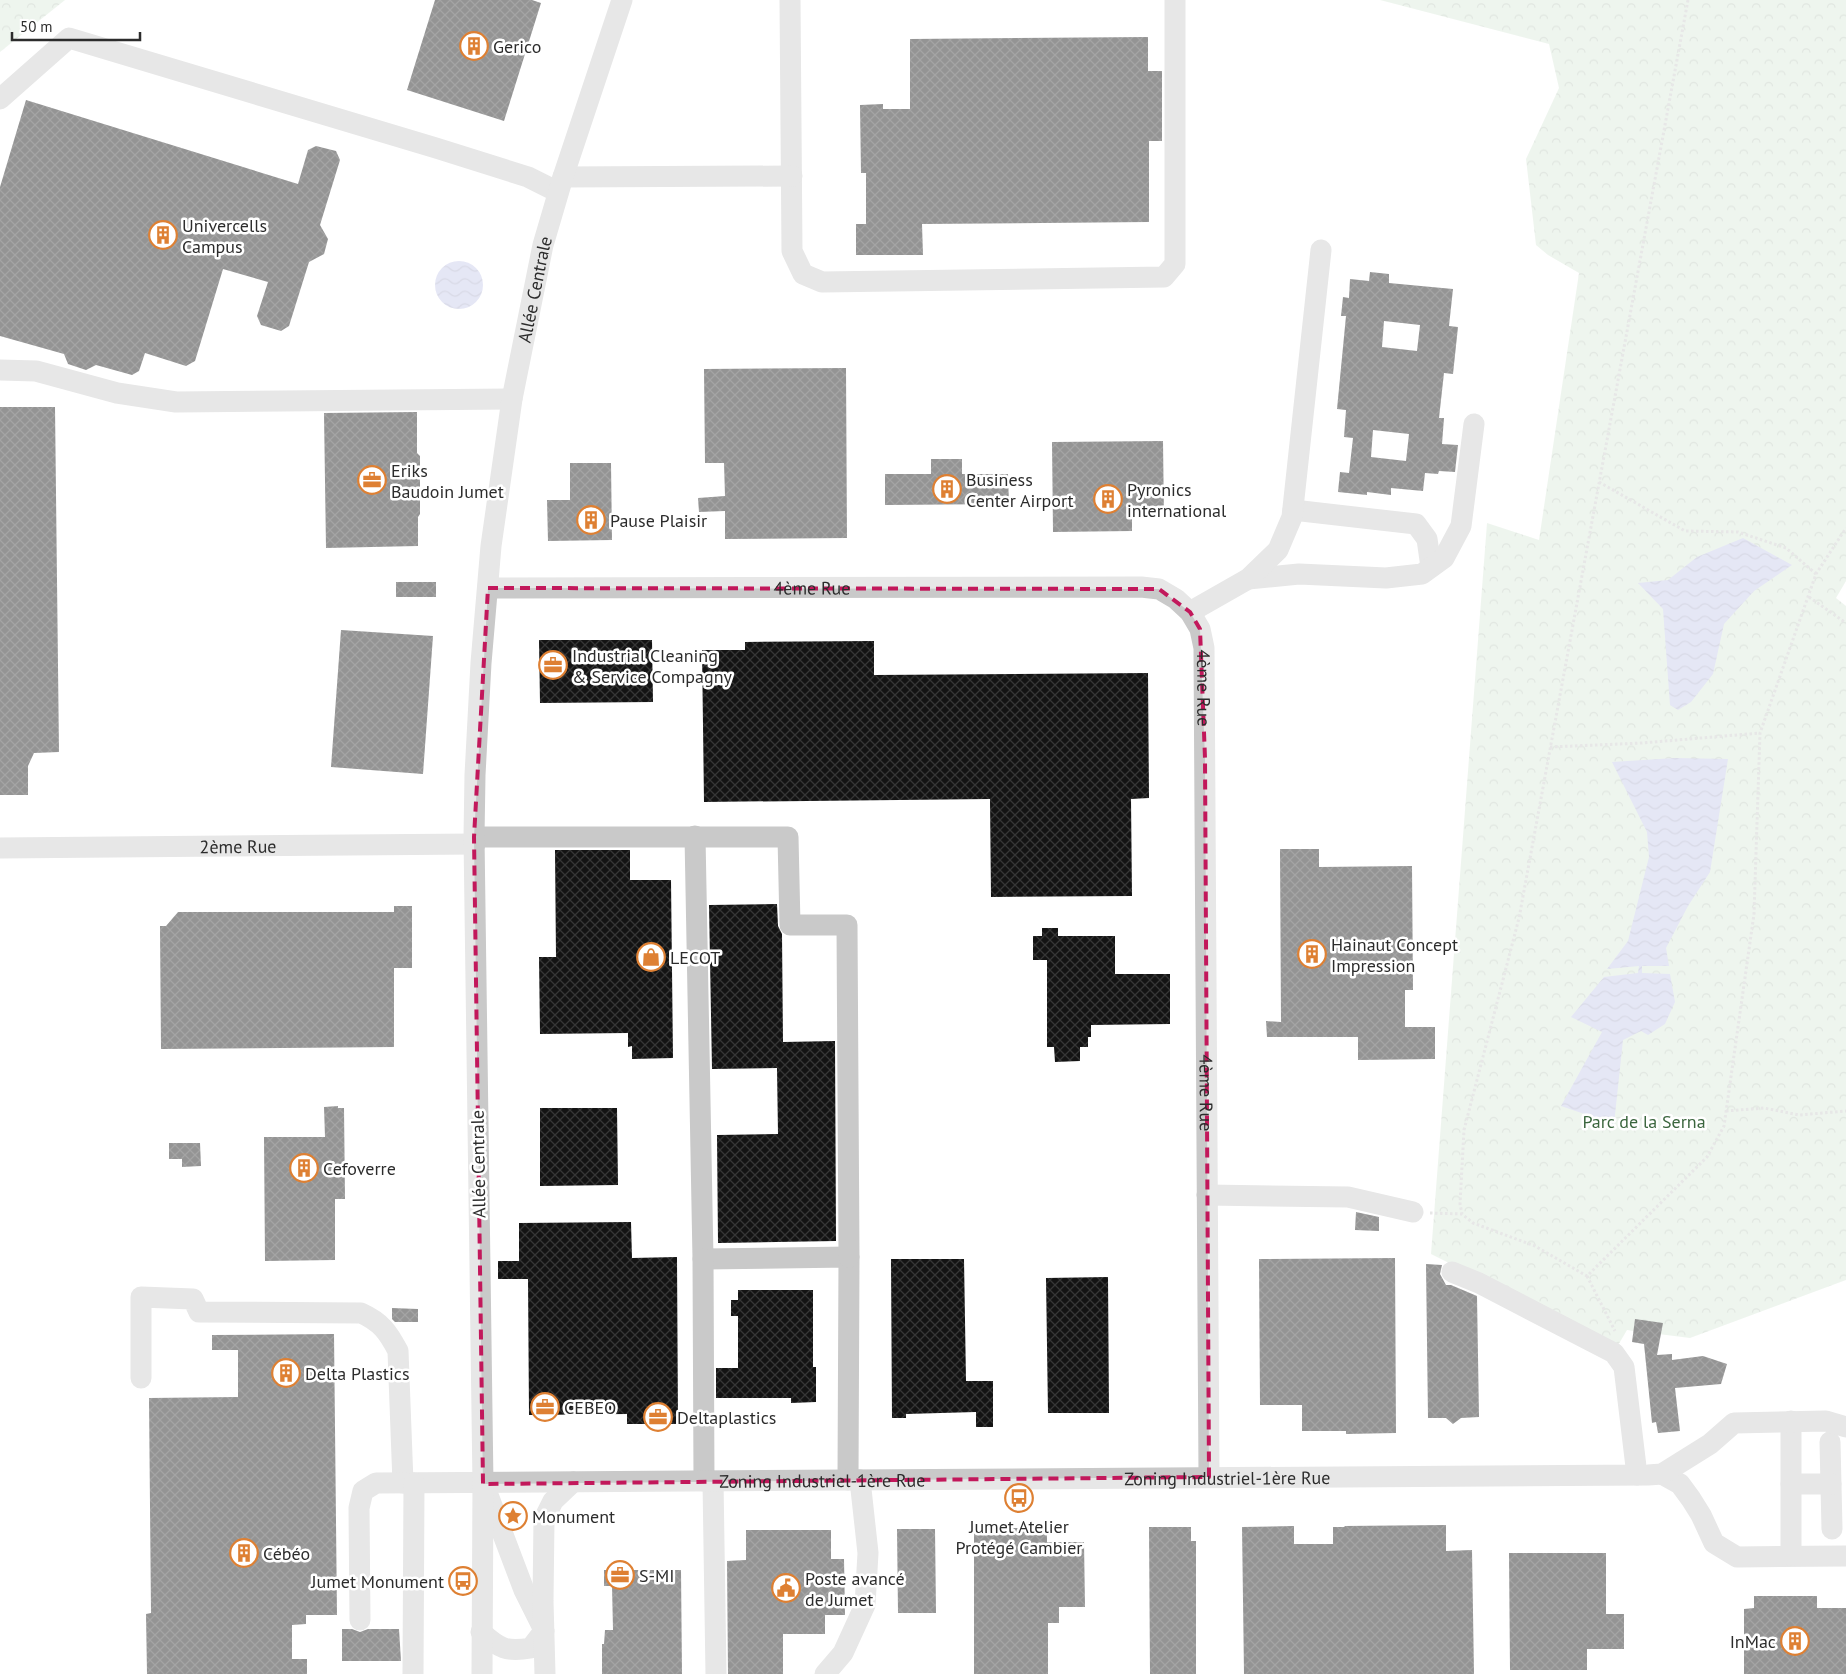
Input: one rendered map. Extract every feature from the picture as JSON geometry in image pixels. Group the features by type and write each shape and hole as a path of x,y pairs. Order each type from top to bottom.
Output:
{"street":[{"name":"Allée Centrale","path":"482,1674 483,1484 475,840 481,663 491,546 512,399 542,245 560,184 622,0"},
{"path":"790,0 792,251 803,274 822,282 1164,277 1175,264 1175,0"},
{"path":"0,99 69,38 528,177 560,184 792,176"},
{"path":"1190,612 1248,579 1278,550 1292,517 1320,250"},
{"path":"0,370 36,370 117,393 176,402 512,399"},
{"path":"1248,579 1299,574 1386,578 1422,574 1444,558 1461,526 1474,424"},
{"path":"1293,510 1416,524 1427,539 1431,567"},
{"name":"4ème Rue","path":"488,588 1141,587 1159,589 1176,599 1190,612 1200,629 1204,648 1209,1477"},
{"path":"695,836 703,1259 716,1674"},
{"name":"2ème Rue","path":"0,848 695,836 788,837 790,925 847,925 850,1257"},
{"path":"1207,1195 1348,1197 1413,1212"},
{"path":"703,1259 850,1257 854,1480 868,1553 865,1605 843,1653 824,1674"},
{"path":"1452,1272 1479,1283 1600,1344 1614,1353 1624,1367 1636,1476"},
{"path":"142,1378 141,1297 193,1299 199,1312 361,1313 373,1319 388,1332 398,1351 408,1483 413,1674"},
{"path":"1846,1426 1826,1420 1734,1423 1710,1444 1662,1474 1680,1484 1692,1499 1714,1543 1737,1557 1791,1555 1846,1556"},
{"path":"1791,1421 1791,1555"},
{"path":"1830,1442 1832,1529"},
{"name":"Zoning Industriel-1ère Rue","path":"360,1620 359,1508 363,1491 376,1483 483,1484 510,1482 1209,1477 1636,1476 1662,1474"},
{"path":"545,1674 544,1520 553,1501 573,1482"},
{"path":"483,1484 524,1590 544,1631"},
{"path":"1791,1484 1831,1484"},
{"path":"481,1632 497,1646 514,1650 531,1648 544,1631"}],"path":[{"path":"1462,1214 1460,1204 1464,1130 1519,918 1688,0"},
{"path":"1599,482 1685,531 1738,532 1786,548 1816,574"},
{"path":"1587,1276 1707,1157 1724,1126 1754,914 1760,734 1816,574 1846,528"},
{"path":"1809,597 1846,623"},
{"path":"1550,747 1642,743 1760,734"},
{"path":"1726,1111 1764,1108 1799,1115 1846,1110"},
{"path":"1413,1212 1462,1214 1473,1223 1535,1246 1587,1276 1622,1346 1620,1360"}],"highlighted area":[{"path":"488,588 1159,589 1190,612 1200,629 1205,758 1209,1477 483,1484 474,837"}],"green space":[{"path":"0,0 65,0 0,52"},
{"name":"Parc de la Serna","path":"1380,0 1846,0 1846,581 1836,598 1846,606 1846,1280 1690,1338 1627,1330 1617,1347 1431,1254 1487,523 1539,540 1579,273 1548,255 1536,245 1526,159 1559,88 1549,44"}],"water":[{"path":"459,261 468,263 476,268 481,276 483,285 481,294 476,302 468,307 459,309 450,307 442,302 437,294 435,285 437,276 442,268 450,263"},
{"path":"1743,538 1792,565 1754,591 1724,624 1713,674 1691,702 1678,710 1670,705 1663,609 1638,583 1668,580 1697,557"},
{"path":"1675,758 1728,759 1710,872 1688,906 1666,948 1669,966 1642,966 1642,973 1670,974 1675,1002 1665,1024 1648,1035 1641,1031 1623,1040 1614,1124 1561,1106 1602,1032 1571,1017 1604,977 1638,973 1639,966 1607,969 1628,941 1649,857 1647,832 1612,762"}],"building":[{"name":"Gerico","path":"435,0 532,0 541,3 504,121 407,90"},
{"path":"1148,37 1148,71 1162,71 1162,141 1149,141 1149,222 922,224 923,255 856,255 856,224 866,224 866,173 861,173 860,105 883,104 883,109 910,109 910,39"},
{"name":"Univercells Campus","path":"26,100 298,184 308,150 316,146 336,151 340,160 320,225 328,239 324,254 309,262 289,326 281,331 261,325 257,316 268,282 223,269 195,361 186,366 145,353 139,371 132,375 96,365 86,370 68,364 64,354 0,336 0,187"},
{"path":"1370,272 1389,274 1389,283 1453,289 1449,326 1458,327 1453,374 1444,373 1439,418 1444,418 1442,444 1458,445 1455,472 1439,471 1438,474 1425,473 1423,491 1391,488 1391,495 1367,492 1367,495 1338,492 1340,472 1349,473 1353,438 1344,437 1346,410 1337,409 1346,316 1341,316 1343,297 1349,298 1350,279 1369,281","holes":["1384,321 1420,325 1417,351 1382,347","1373,430 1409,434 1406,461 1371,457"]},
{"path":"846,368 847,538 725,539 725,511 699,512 698,498 725,496 724,463 705,463 704,369"},
{"path":"0,407 55,407 59,752 34,753 28,766 28,795 0,795"},
{"name":"Eriks Baudoin Jumet","path":"417,412 417,453 420,456 418,546 326,548 324,413"},
{"name":"Pyronics international","path":"1163,441 1164,518 1132,518 1132,531 1053,532 1052,442"},
{"name":"Business Center Airport","path":"931,459 962,459 962,474 1008,474 1009,504 885,505 885,474 931,474"},
{"name":"Pause Plaisir","path":"570,463 611,463 612,540 548,541 547,500 570,500"},
{"path":"396,582 436,582 436,597 396,597"},
{"path":"341,630 433,636 423,774 331,767"},
{"path":"539,640 652,640 653,702 540,703"},
{"path":"874,641 874,675 1148,673 1149,798 1131,799 1132,896 991,897 990,799 704,802 702,650 745,650 745,642"},
{"path":"1280,849 1319,849 1319,867 1412,866 1413,990 1405,990 1405,1027 1435,1027 1435,1059 1358,1060 1358,1037 1267,1037 1266,1021 1281,1022"},
{"path":"555,850 630,850 630,880 671,880 673,1058 632,1059 632,1046 628,1047 628,1033 540,1034 539,957 556,957"},
{"path":"777,904 778,926 782,934 783,1042 835,1041 836,1241 718,1243 717,1135 778,1134 777,1068 712,1069 709,905"},
{"path":"394,906 412,906 412,968 394,968 394,1047 161,1049 160,926 166,926 178,912 394,912"},
{"path":"1042,928 1058,928 1058,936 1115,936 1115,974 1170,974 1170,1024 1091,1025 1091,1037 1088,1037 1088,1047 1080,1047 1080,1061 1055,1062 1054,1047 1047,1047 1047,960 1033,960 1033,936 1042,936"},
{"name":"Cefoverre","path":"338,1106 338,1108 344,1108 345,1199 335,1199 335,1260 265,1261 264,1137 325,1137 324,1107"},
{"path":"540,1108 617,1108 618,1185 540,1186"},
{"path":"169,1143 200,1143 201,1166 182,1167 182,1159 169,1159"},
{"path":"1356,1212 1379,1217 1379,1231 1355,1230"},
{"path":"631,1222 632,1258 677,1257 678,1424 627,1424 627,1414 529,1415 528,1279 498,1279 498,1261 519,1261 519,1223"},
{"path":"1395,1258 1396,1433 1346,1434 1346,1431 1302,1431 1302,1405 1260,1405 1259,1259"},
{"path":"891,1259 964,1259 966,1381 993,1381 993,1427 976,1427 976,1412 906,1414 906,1418 892,1418"},
{"path":"1426,1264 1442,1265 1440,1274 1446,1285 1451,1285 1477,1296 1479,1417 1461,1418 1453,1424 1446,1418 1428,1418"},
{"path":"1108,1277 1109,1413 1048,1413 1046,1278"},
{"path":"738,1290 813,1290 813,1367 816,1367 816,1402 791,1403 791,1398 716,1398 716,1368 738,1368 738,1316 731,1316 731,1300 738,1300"},
{"path":"392,1308 418,1309 418,1322 395,1322 392,1319"},
{"path":"1635,1319 1663,1323 1657,1355 1672,1354 1672,1360 1703,1356 1727,1364 1721,1384 1675,1388 1680,1431 1658,1433 1656,1422 1652,1423 1644,1344 1632,1342"},
{"path":"334,1334 337,1615 306,1615 306,1624 292,1625 292,1659 307,1659 307,1674 147,1674 146,1614 151,1613 149,1398 238,1397 238,1350 212,1350 212,1335"},
{"path":"1446,1525 1446,1551 1472,1550 1474,1674 1244,1674 1242,1527 1294,1526 1294,1544 1333,1544 1333,1527"},
{"path":"1149,1527 1191,1527 1191,1541 1196,1541 1196,1674 1150,1674"},
{"path":"974,1528 1047,1528 1047,1542 1084,1542 1085,1607 1059,1607 1059,1623 1048,1623 1048,1674 974,1674"},
{"path":"897,1529 935,1529 936,1613 898,1613"},
{"name":"Poste avancé de Jumet","path":"746,1530 831,1530 831,1559 844,1559 845,1615 825,1615 825,1634 783,1634 783,1674 728,1674 727,1561 746,1560"},
{"path":"1509,1553 1606,1553 1606,1614 1624,1614 1624,1649 1587,1649 1587,1670 1510,1670"},
{"path":"604,1570 681,1570 682,1674 602,1674 602,1644 604,1644 605,1630 613,1630 612,1586 604,1586"},
{"name":"InMac","path":"1754,1596 1817,1596 1817,1608 1846,1608 1846,1674 1744,1674 1744,1609 1754,1608"},
{"path":"342,1629 352,1629 360,1632 368,1629 399,1629 401,1661 342,1661"}],"place":[{"name":"Gerico","path":"474,46"},
{"name":"Univercells Campus","path":"163,235"},
{"name":"Eriks Baudoin Jumet","path":"372,480"},
{"name":"Business Center Airport","path":"947,489"},
{"name":"Pyronics international","path":"1108,499"},
{"name":"Pause Plaisir","path":"591,520"},
{"name":"Industrial Cleaning & Service Compagny","path":"553,665"},
{"name":"Hainaut Concept Impression","path":"1312,954"},
{"name":"LECOT","path":"651,957"},
{"name":"Cefoverre","path":"304,1168"},
{"name":"Delta Plastics","path":"286,1373"},
{"name":"CEBEO","path":"545,1407"},
{"name":"Deltaplastics","path":"658,1417"},
{"name":"Jumet Atelier Protégé Cambier","path":"1019,1498"},
{"name":"Monument","path":"513,1516"},
{"name":"Cébéo","path":"244,1553"},
{"name":"S-MI","path":"620,1575"},
{"name":"Jumet Monument","path":"463,1581"},
{"name":"Poste avancé de Jumet","path":"786,1588"},
{"name":"InMac","path":"1795,1641"}]}
